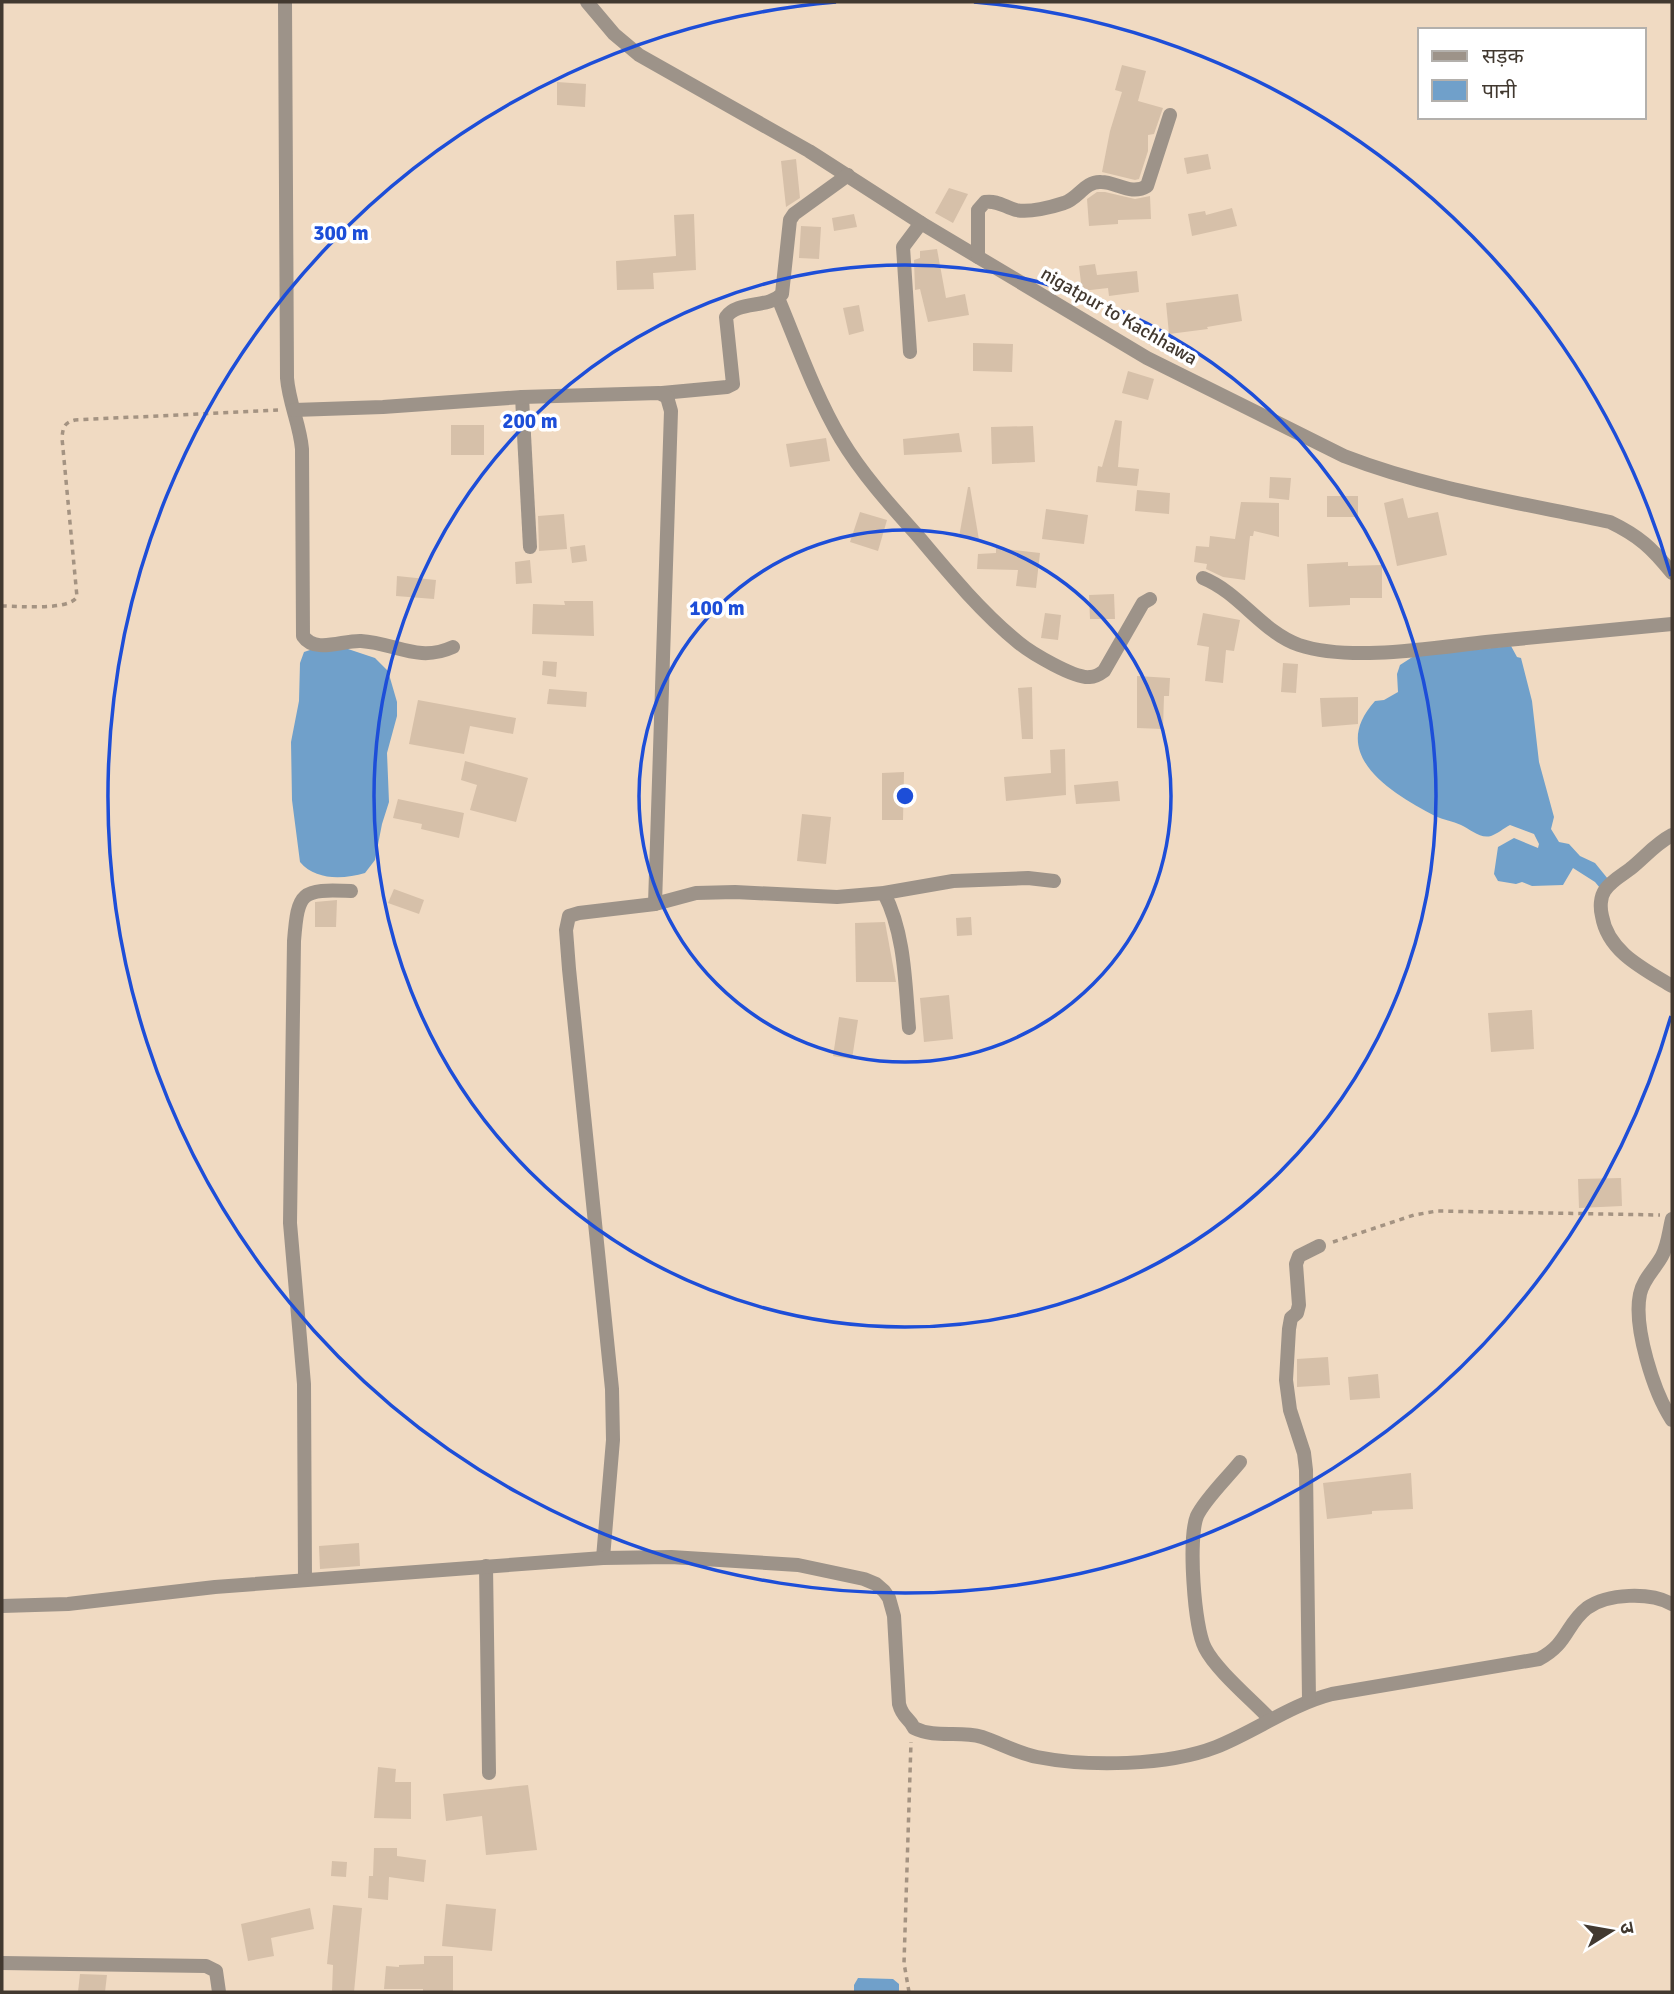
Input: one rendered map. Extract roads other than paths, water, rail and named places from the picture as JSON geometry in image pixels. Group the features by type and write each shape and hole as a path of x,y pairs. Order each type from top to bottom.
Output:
{"street":[{"path":"285,2 287,353 289,392 302,449 303,636 310,644 364,641 422,653 442,652 453,646"},
{"name":"nigatpur to Kachhawa","path":"587,2 614,34 639,55 848,175 921,223 1147,358 1344,456 1377,469 1436,485 1610,522 1636,535 1657,554 1672,573"},
{"path":"978,257 978,210 985,202 996,202 1025,211 1065,203 1094,182 1102,181 1132,190 1147,186 1170,115"},
{"path":"294,410 522,397 662,393 731,386 734,377 726,317 732,310 778,298 784,289 790,220 794,214 848,175"},
{"path":"911,352 903,247 921,223"},
{"path":"778,298 820,400 842,441 878,490 943,565 1021,645 1077,676 1097,676 1104,671 1143,603 1150,598"},
{"path":"655,904 671,411 669,401 662,393"},
{"path":"522,397 530,547"},
{"path":"1203,578 1219,585 1272,630 1296,644 1317,650 1364,652 1419,649 1672,624"},
{"path":"1672,835 1653,847 1605,888 1600,909 1607,934 1615,946 1634,963 1672,986"},
{"path":"603,1558 613,1440 612,1389 566,923 573,914 655,904 703,893 836,897 953,881 998,878 1054,881"},
{"path":"305,1580 304,1384 290,1223 293,941 298,905 308,893 316,890 351,891"},
{"path":"884,892 892,910 901,946 909,1028"},
{"path":"1672,1217 1664,1253 1645,1280 1640,1293 1639,1313 1655,1384 1672,1420"},
{"path":"1309,1700 1306,1470 1302,1446 1290,1410 1286,1380 1289,1329 1291,1318 1297,1313 1299,1305 1296,1264 1299,1256 1319,1246"},
{"path":"1240,1462 1198,1514 1194,1528 1192,1557 1199,1623 1205,1648 1214,1661 1270,1719"},
{"path":"2,1606 68,1604 305,1580 603,1558 671,1557 798,1565 864,1579 884,1591 893,1607 899,1704 902,1716 914,1728 921,1732 972,1734 1037,1757 1105,1762 1167,1760 1192,1755 1217,1746 1309,1700 1332,1694 1539,1659 1553,1651 1587,1608 1607,1599 1650,1598 1672,1604"},
{"path":"486,1566 489,1773"},
{"path":"2,1963 206,1966 216,1971 219,1992"}],"water":[{"path":"1511,646 1517,657 1521,658 1532,701 1539,762 1554,817 1551,829 1559,842 1569,844 1580,856 1595,863 1608,879 1600,888 1573,868 1563,885 1532,886 1522,882 1516,884 1498,881 1494,874 1498,847 1514,838 1538,848 1534,834 1510,825 1487,837 1435,816 1385,784 1361,755 1358,739 1362,721 1375,701 1384,700 1398,692 1397,674 1400,665 1414,656"},
{"path":"345,648 375,658 388,671 397,702 397,716 387,753 389,802 375,860 365,873 331,877 314,873 300,862 292,800 291,742 299,701 300,663 304,652 313,649"},
{"path":"858,1978 893,1979 899,1984 899,1992 854,1992"}]}
